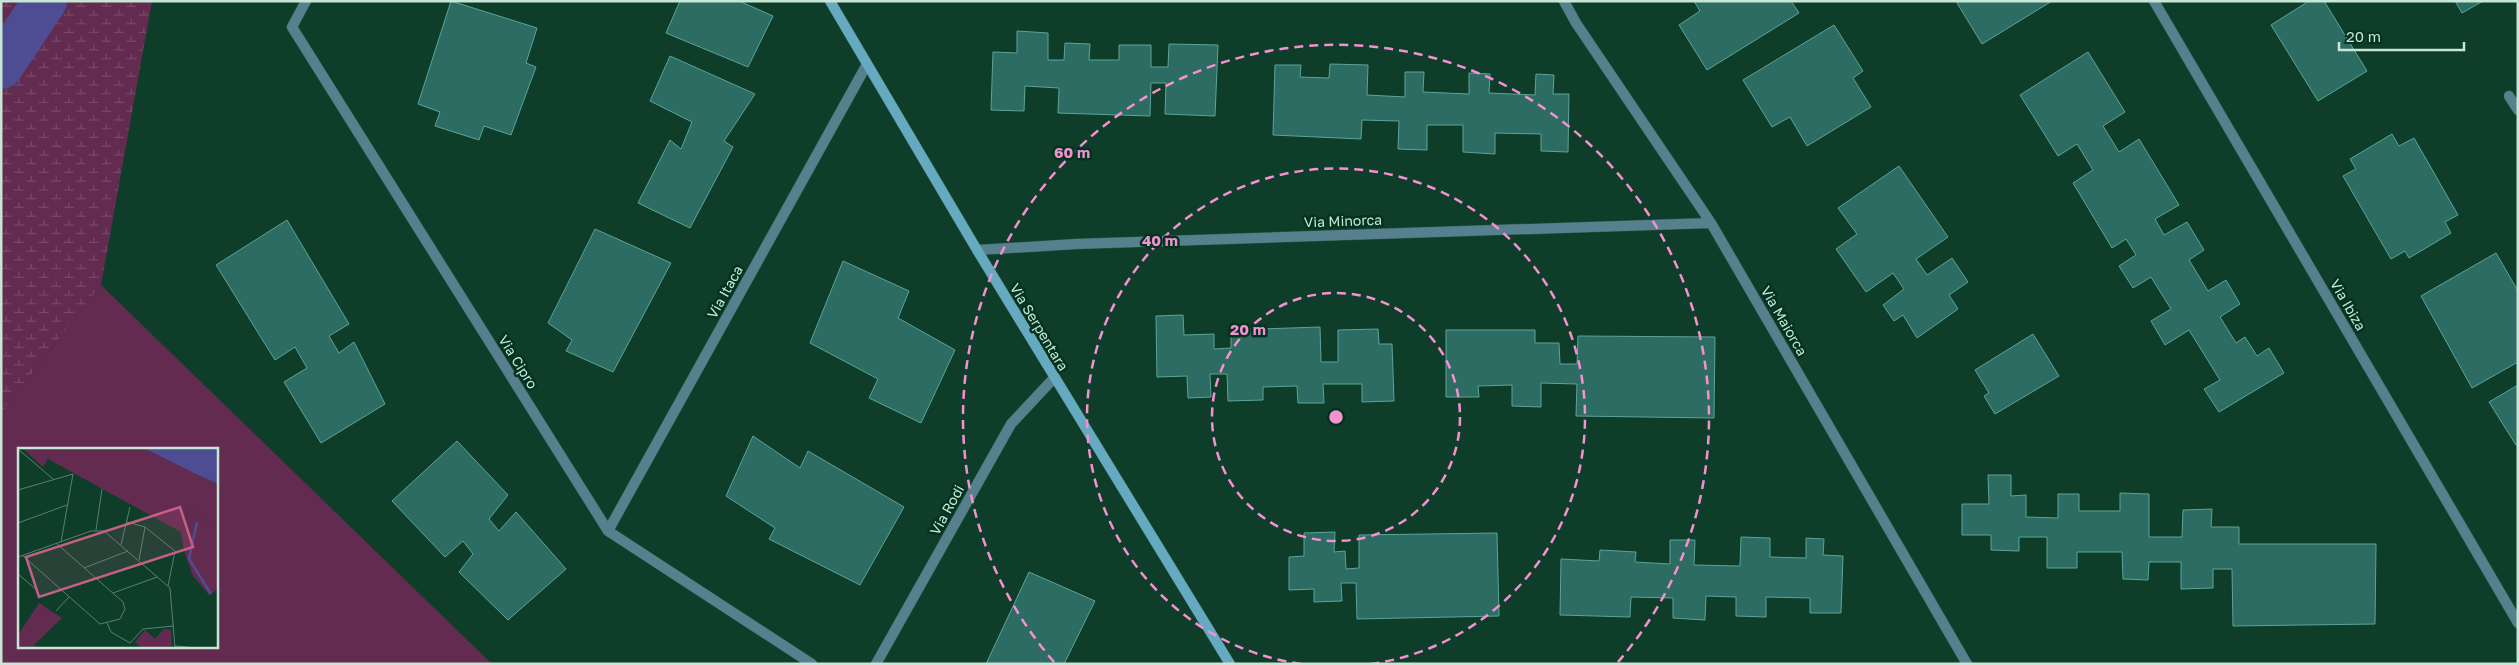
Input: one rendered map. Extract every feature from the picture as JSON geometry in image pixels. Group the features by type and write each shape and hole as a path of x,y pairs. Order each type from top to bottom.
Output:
{"street":[{"name":"Via Cipro","path":"306,1 292,27 608,531 812,664"},
{"name":"Via Serpentara","path":"830,1 866,66 1054,378 1230,664"},
{"name":"Via Maiorca","path":"1564,1 1576,23 1711,223 1967,664"},
{"name":"Via Ibiza","path":"2154,1 2518,623"},
{"name":"Via Itaca","path":"608,531 866,66"},
{"path":"2509,96 2518,110"},
{"name":"Via Minorca","path":"977,250 1086,244 1711,223"},
{"name":"Via Rodi","path":"876,664 1011,424 1054,378"}],"green space":[{"path":"1,1 152,1 101,285 1,413"},
{"path":"101,285 492,664 1,664 1,413"}],"building":[{"path":"451,1 537,28 526,63 536,67 511,135 484,126 479,140 435,126 440,112 418,104"},
{"path":"680,1 739,1 773,16 748,67 666,33"},
{"path":"1694,1 1791,1 1799,13 1707,70 1679,25 1700,11"},
{"path":"1960,1 2052,1 1982,44 1957,3"},
{"path":"2309,1 2324,1 2367,71 2318,101 2271,25"},
{"path":"2455,1 2483,1 2462,13"},
{"path":"1834,25 1863,71 1853,78 1871,107 1807,146 1790,117 1772,127 1743,80"},
{"path":"1017,31 1048,33 1048,60 1064,60 1065,43 1090,44 1089,60 1119,60 1119,45 1151,45 1151,67 1168,67 1169,44 1218,45 1215,116 1165,114 1166,83 1151,83 1150,116 1058,113 1059,88 1025,86 1024,111 991,110 993,52 1017,53"},
{"path":"2088,52 2125,112 2103,126 2119,152 2139,139 2179,205 2155,219 2164,235 2187,222 2204,250 2189,260 2208,291 2226,280 2240,304 2220,317 2236,343 2245,337 2257,356 2269,348 2284,373 2219,412 2204,389 2220,380 2189,330 2165,345 2151,321 2171,309 2151,277 2133,288 2119,266 2136,255 2126,239 2112,248 2073,183 2093,170 2077,144 2058,156 2020,95"},
{"path":"670,56 755,94 724,141 733,147 690,228 638,203 670,140 681,149 692,122 650,101"},
{"path":"1330,64 1368,65 1367,95 1405,97 1405,72 1424,72 1423,92 1469,94 1469,73 1490,74 1489,93 1535,95 1536,74 1554,75 1553,94 1569,94 1568,152 1541,151 1541,134 1495,133 1495,154 1463,152 1463,125 1427,125 1427,150 1398,149 1399,121 1362,120 1361,139 1273,135 1275,65 1301,65 1300,77 1329,78"},
{"path":"2392,134 2399,146 2414,138 2458,215 2445,222 2451,233 2409,258 2405,251 2391,259 2343,176 2356,169 2350,159"},
{"path":"1899,166 1948,237 1916,259 1927,275 1952,258 1968,282 1949,295 1958,309 1917,338 1903,315 1894,321 1883,305 1904,289 1893,273 1866,292 1836,249 1857,234 1838,208"},
{"path":"287,220 349,324 329,336 339,353 354,342 385,404 321,443 284,382 307,368 295,347 275,360 216,265"},
{"path":"595,229 671,263 613,372 566,351 572,340 548,323"},
{"path":"2496,253 2518,291 2518,362 2472,388 2421,296"},
{"path":"843,261 909,291 898,318 955,350 921,423 869,398 878,379 810,343"},
{"path":"1183,315 1184,335 1214,334 1214,349 1231,348 1231,330 1320,327 1321,362 1338,362 1338,330 1378,329 1379,344 1392,344 1394,401 1362,402 1362,384 1323,384 1324,403 1298,403 1297,386 1263,387 1263,400 1228,401 1227,374 1210,374 1211,397 1188,398 1187,376 1157,377 1156,316"},
{"path":"1446,330 1535,330 1535,343 1559,343 1560,364 1577,364 1578,336 1715,337 1714,418 1576,416 1577,384 1541,383 1541,407 1512,406 1512,385 1478,386 1479,397 1446,397"},
{"path":"2033,334 2059,376 1995,414 1984,396 1989,393 1975,370"},
{"path":"2518,385 2518,444 2516,445 2489,402"},
{"path":"753,436 800,468 808,451 904,507 860,585 769,539 775,528 726,496"},
{"path":"457,441 508,495 489,519 499,531 516,512 566,569 508,620 459,572 473,554 463,541 445,557 392,501"},
{"path":"1988,475 2011,475 2011,496 2026,495 2026,517 2058,518 2058,494 2079,494 2079,511 2120,511 2120,493 2149,494 2149,537 2182,537 2183,510 2212,509 2211,527 2239,527 2239,544 2376,544 2375,624 2233,626 2232,569 2213,569 2213,588 2181,589 2181,562 2149,562 2148,580 2123,579 2122,552 2077,552 2077,568 2047,568 2047,537 2019,537 2019,551 1991,550 1991,535 1962,535 1962,504 1989,504"},
{"path":"1335,532 1334,552 1345,551 1346,569 1359,568 1359,535 1497,533 1499,616 1357,619 1356,583 1341,583 1342,601 1314,602 1314,589 1289,590 1289,557 1304,556 1304,533"},
{"path":"1741,537 1770,538 1770,557 1806,558 1806,538 1824,539 1823,555 1843,556 1841,613 1810,613 1810,598 1766,597 1766,617 1736,616 1736,597 1706,596 1705,620 1673,618 1673,598 1631,597 1630,617 1560,615 1561,559 1599,561 1600,550 1636,552 1635,562 1670,564 1670,540 1695,540 1694,565 1740,566"},
{"path":"1029,572 1095,601 1064,664 986,664"}],"waterway":[{"path":"1,67 45,1"}]}
